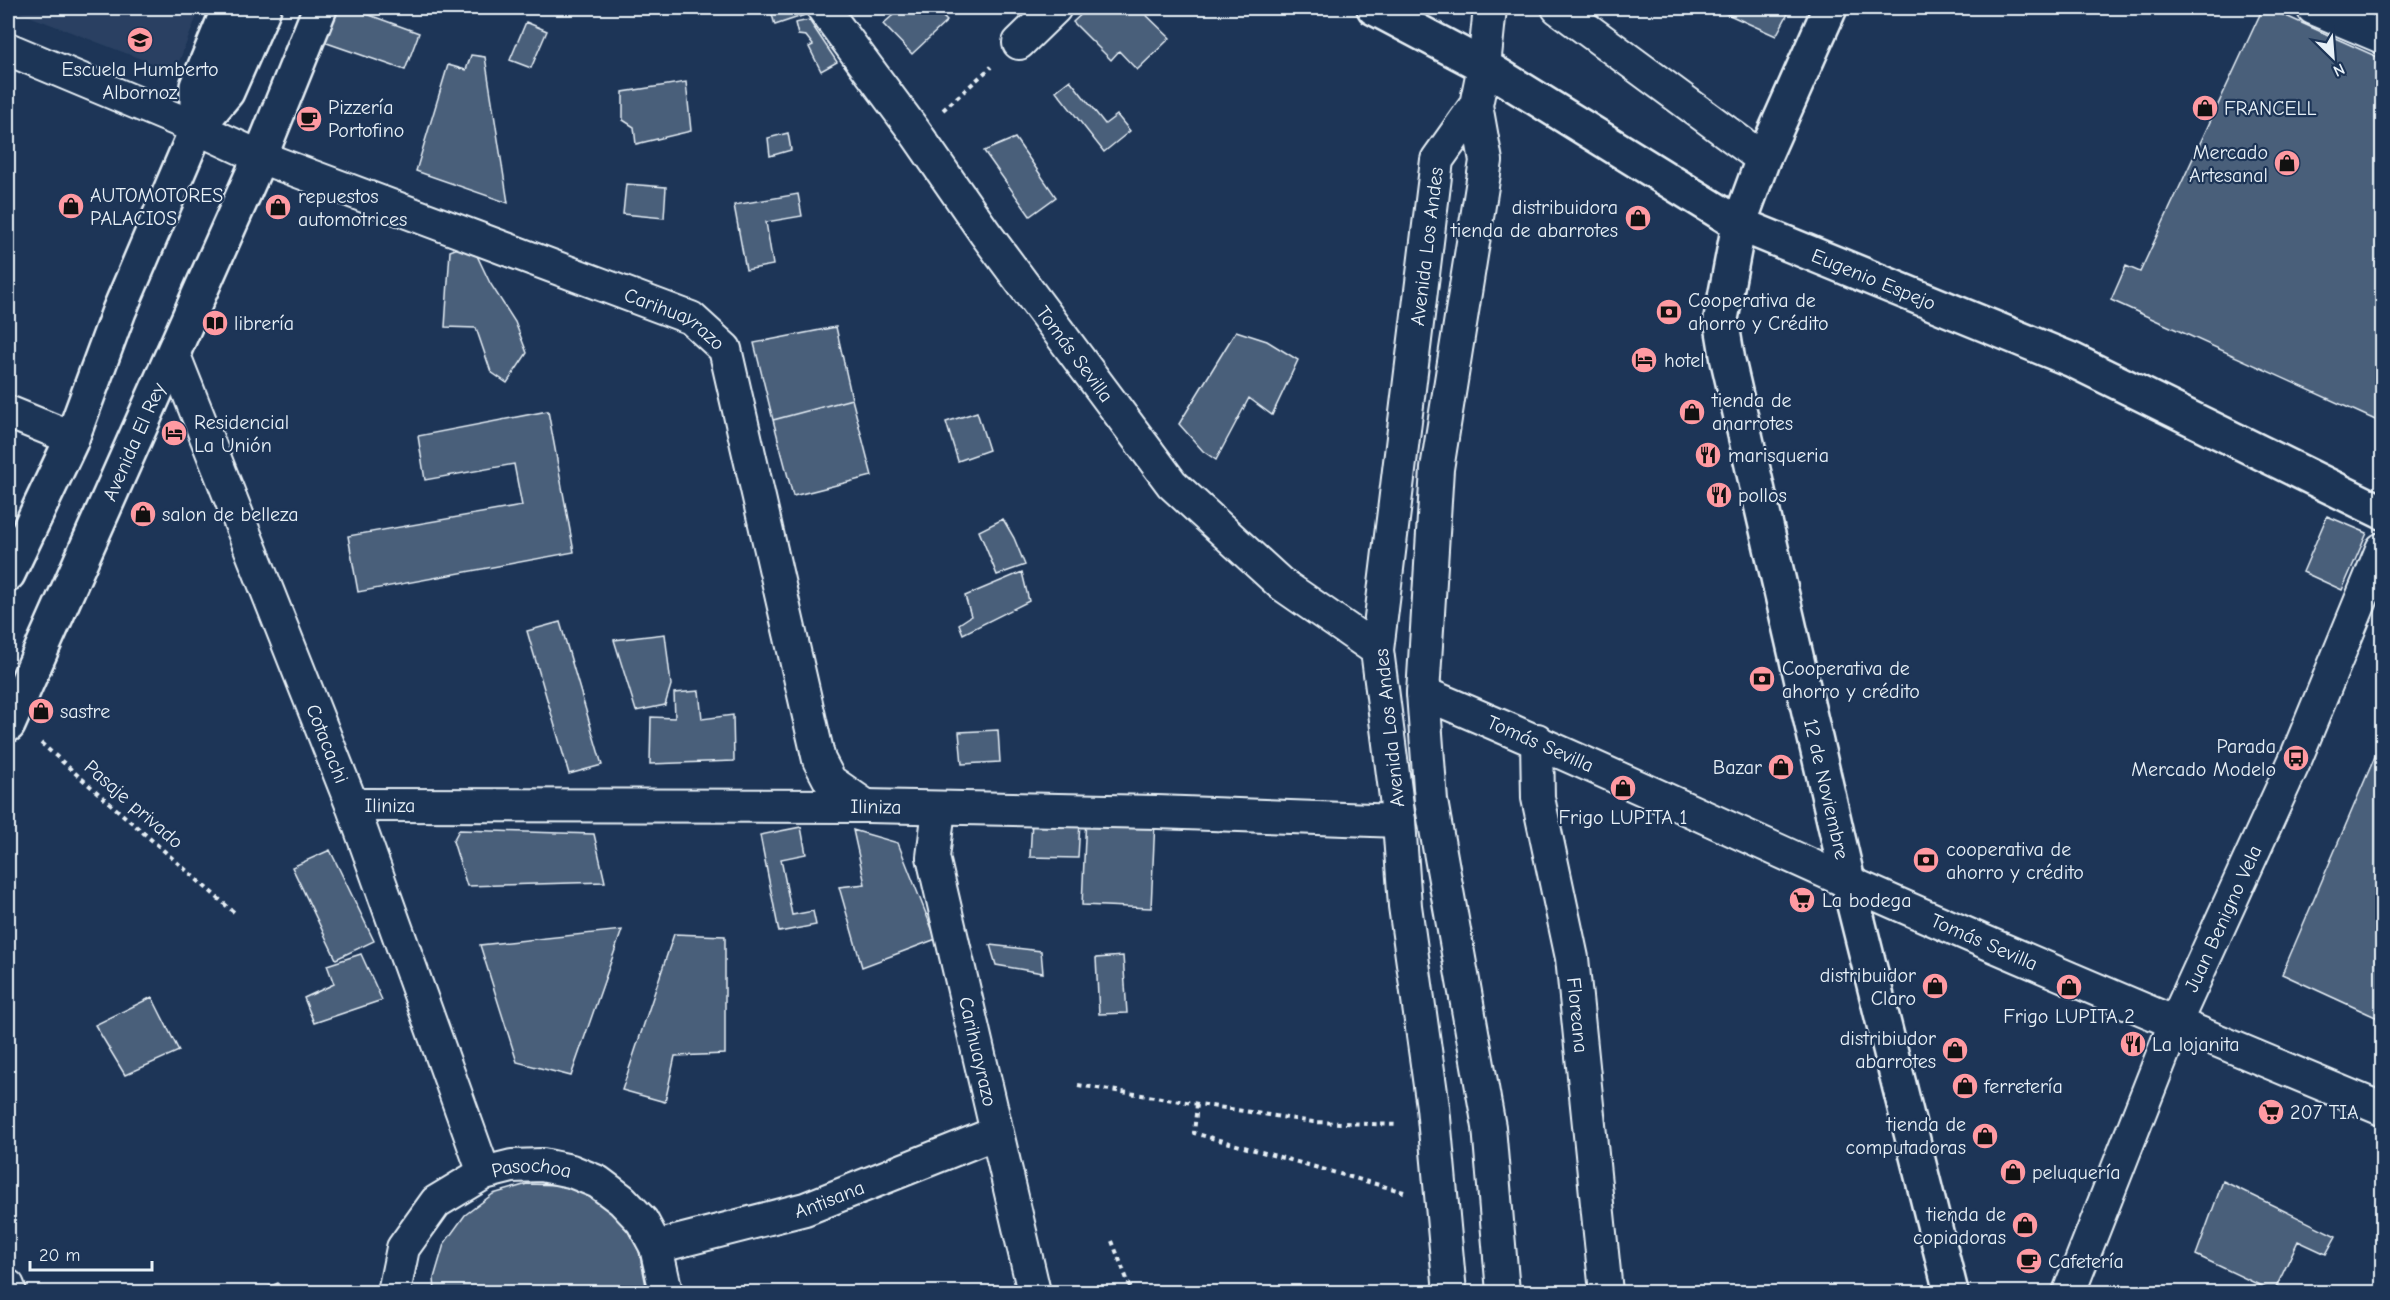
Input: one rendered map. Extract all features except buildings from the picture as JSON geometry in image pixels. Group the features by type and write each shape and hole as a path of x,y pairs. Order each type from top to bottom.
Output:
{"street":[{"path":"197,128 197,86 229,8"},
{"path":"8,574 71,441 119,311 197,128 227,92 264,8"},
{"name":"Avenida El Rey","path":"10,721 260,157 320,8"},
{"name":"Tomás Sevilla","path":"823,8 915,132 985,233 1172,484 1280,583 1377,650"},
{"path":"1019,43 1055,8"},
{"name":"Avenida Los Andes","path":"1490,8 1484,66 1476,105 1486,161 1437,469 1423,693 1431,801 1489,1127 1503,1293"},
{"path":"1558,8 1763,159"},
{"path":"1739,224 1763,159 1830,8"},
{"path":"2313,8 2382,37"},
{"name":"Eugenio Espejo","path":"1382,9 1484,66 1739,224 2072,360 2382,512"},
{"name":"Carihuayrazo","path":"8,49 197,128 260,157 691,318 725,349 819,760 830,782 866,806"},
{"name":"Avenida Los Andes","path":"1450,1293 1433,1107 1405,906 1399,821 1377,650 1437,160 1476,105"},
{"name":"12 de Noviembre","path":"1739,224 1721,319 1728,361 1848,881 1951,1293"},
{"name":"Cotacachi","path":"173,353 352,805 484,1173"},
{"path":"8,412 57,432 71,441"},
{"name":"Juan Benigno Vela","path":"2069,1293 2175,1023 2296,758 2382,549"},
{"name":"Tomás Sevilla","path":"1423,693 1537,740 1848,881 2175,1023 2382,1109"},
{"name":"Floreana","path":"1537,740 1538,798 1572,958 1606,1293"},
{"name":"Iliniza","path":"352,805 866,806 1157,812 1399,821"},
{"name":"Carihuayrazo","path":"939,809 933,857 1034,1293"},
{"name":"Antisana","path":"656,1247 804,1209 996,1133"},
{"name":"Pasochoa","path":"394,1293 403,1248 436,1202 484,1173 512,1166 542,1166 571,1171 598,1182 622,1200 642,1221 656,1247 666,1293"},
{"path":"8,1286 10,1293"}],"path":[{"path":"915,132 1019,43"},
{"name":"Pasaje privado","path":"10,721 237,914"},
{"path":"1078,1085 1313,1122 1403,1126 1433,1107"},
{"path":"1197,1103 1194,1133 1417,1196 1443,1210"},
{"path":"1112,1241 1132,1293"}],"shaded area":[{"name":"Escuela Humberto Albornoz","path":"8,8 200,8 175,72"}],"place":[{"name":"Escuela Humberto Albornoz","path":"140,40"},
{"name":"FRANCELL","path":"2205,108"},
{"name":"Pizzería Portofino","path":"309,119"},
{"name":"Mercado Artesanal","path":"2287,163"},
{"name":"AUTOMOTORES PALACIOS","path":"71,206"},
{"name":"repuestos automotrices","path":"278,207"},
{"name":"distribuidora tienda de abarrotes","path":"1638,218"},
{"name":"Cooperativa de ahorro y Crédito","path":"1669,312"},
{"name":"librería","path":"215,323"},
{"name":"hotel","path":"1644,360"},
{"name":"tienda de anarrotes","path":"1692,412"},
{"name":"Residencial La Unión","path":"174,433"},
{"name":"marisqueria","path":"1708,455"},
{"name":"pollos","path":"1719,495"},
{"name":"salon de belleza","path":"143,514"},
{"name":"Cooperativa de ahorro y crédito","path":"1762,679"},
{"name":"sastre","path":"41,711"},
{"name":"Parada Mercado Modelo","path":"2296,758"},
{"name":"Bazar","path":"1781,767"},
{"name":"Frigo LUPITA 1","path":"1623,788"},
{"name":"cooperativa de ahorro y crédito","path":"1926,860"},
{"name":"La bodega","path":"1802,900"},
{"name":"distribuidor Claro","path":"1935,986"},
{"name":"Frigo LUPITA 2","path":"2069,987"},
{"name":"La lojanita","path":"2133,1044"},
{"name":"distribiudor abarrotes","path":"1955,1050"},
{"name":"ferretería","path":"1965,1086"},
{"name":"207 TIA","path":"2271,1112"},
{"name":"tienda de computadoras","path":"1985,1136"},
{"name":"peluquería","path":"2013,1172"},
{"name":"tienda de copiadoras","path":"2025,1225"},
{"name":"Cafetería","path":"2029,1261"}]}
